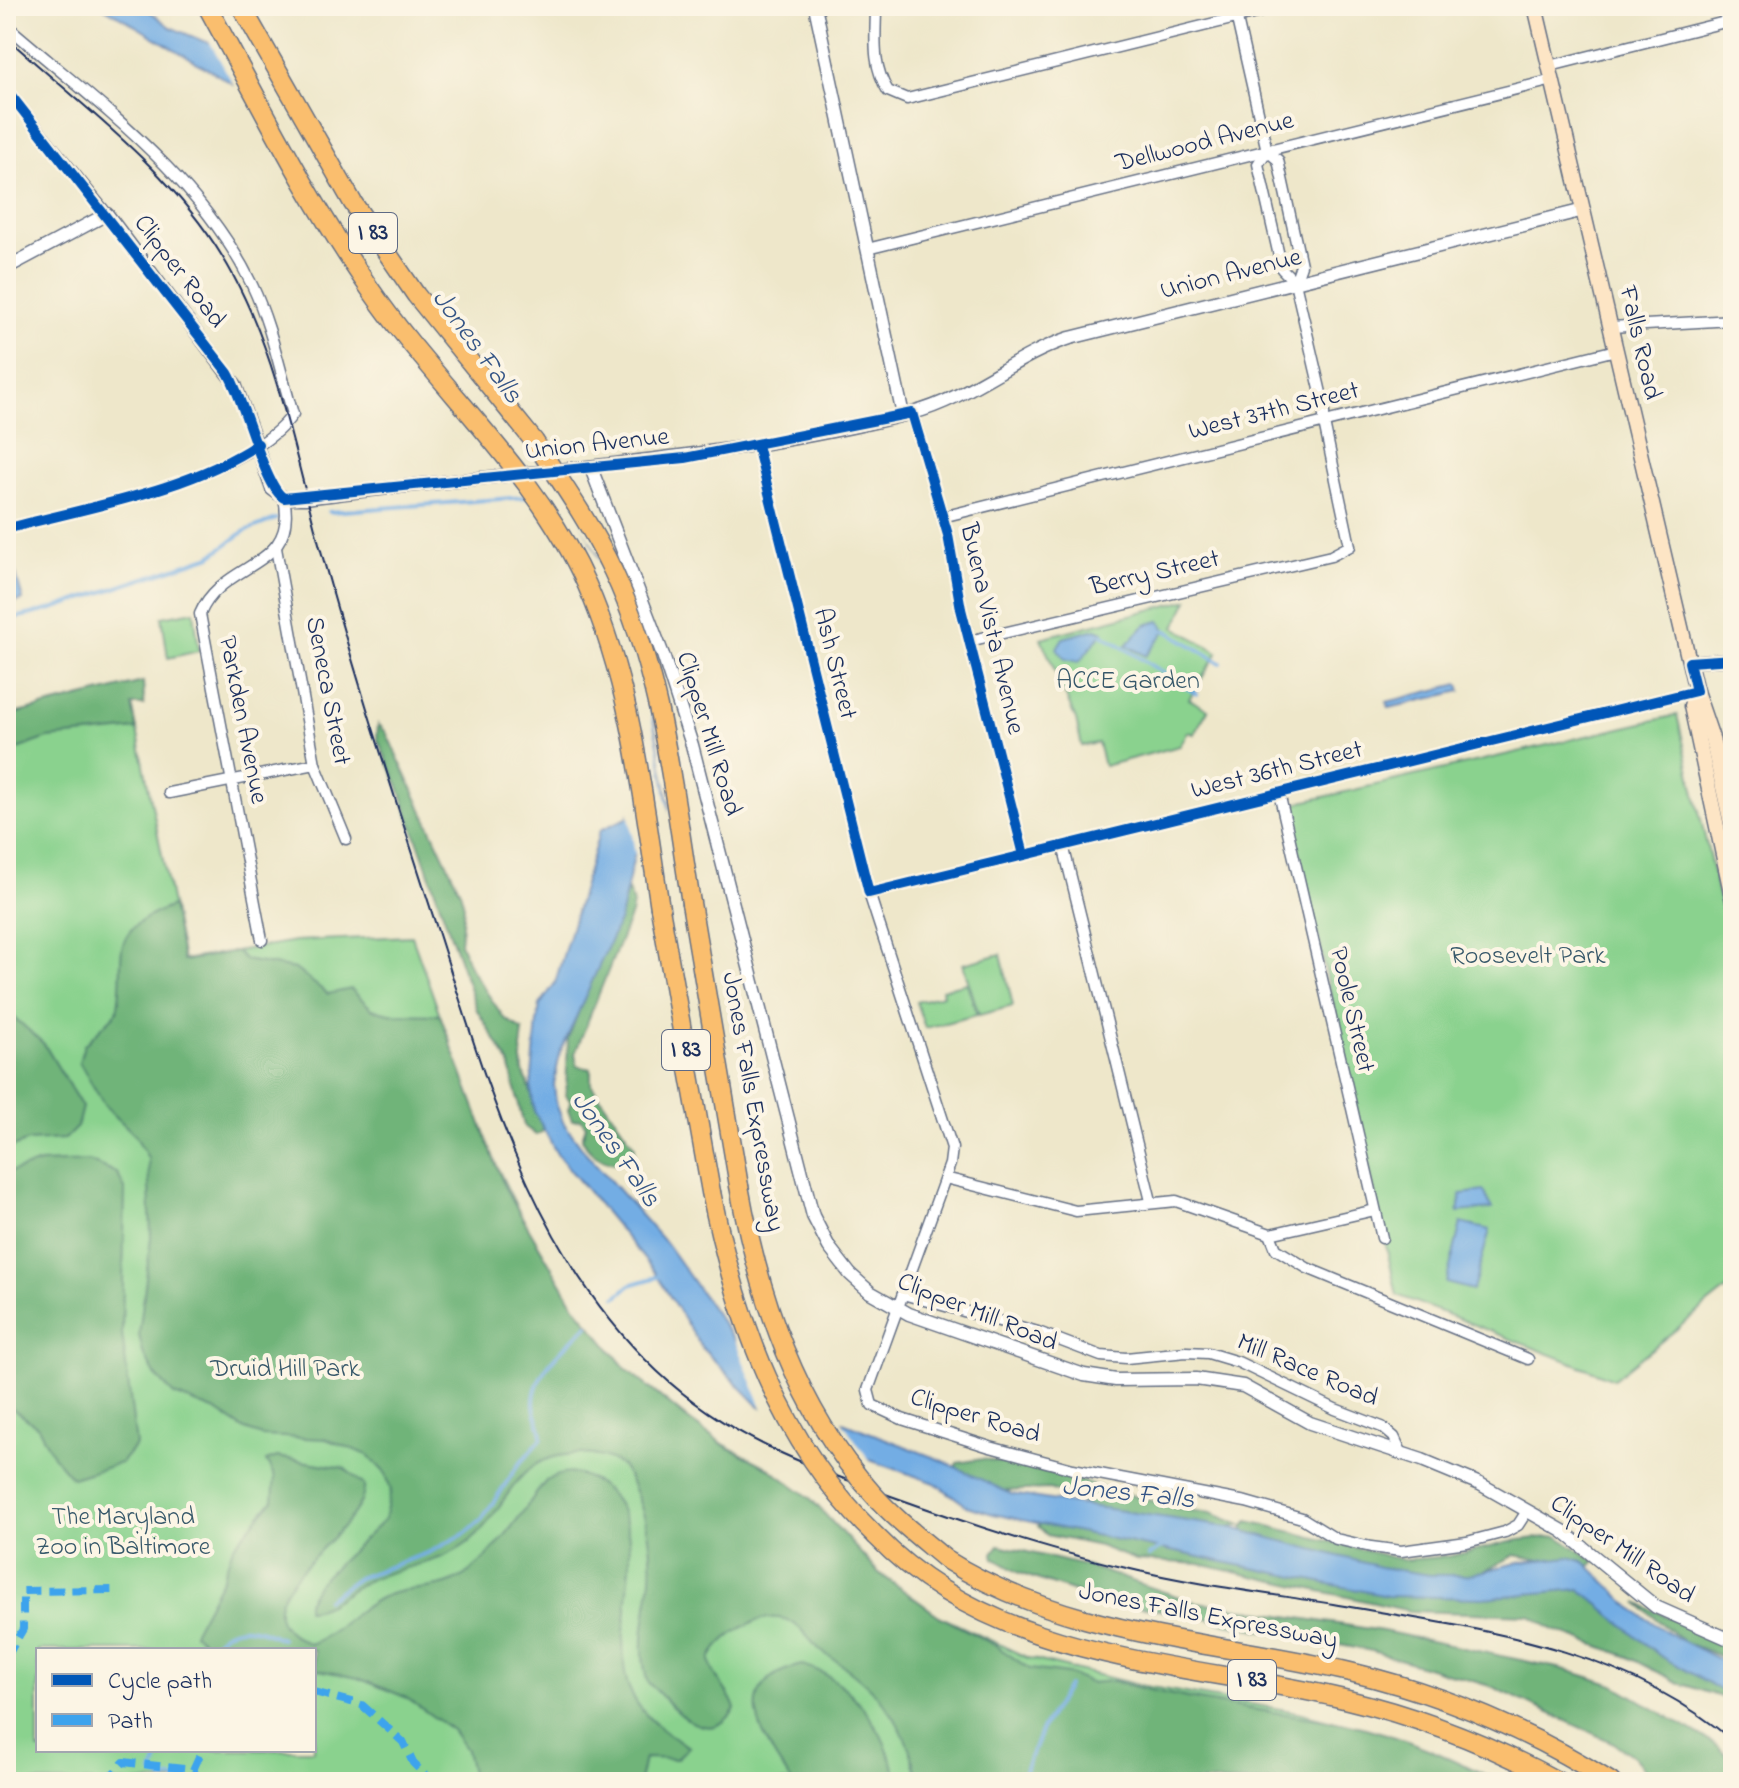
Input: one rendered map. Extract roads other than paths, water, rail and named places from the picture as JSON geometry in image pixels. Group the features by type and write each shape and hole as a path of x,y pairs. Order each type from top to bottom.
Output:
{"highway":[{"name":"Jones Falls Expressway","path":"207,6 325,221 363,278 468,416 507,458 552,520 600,617 626,698 711,1192 744,1323 770,1386 811,1461 841,1501 914,1572 944,1591 1024,1630 1092,1651 1291,1687 1394,1712 1484,1745 1559,1782"},
{"name":"Jones Falls Expressway","path":"241,6 353,203 416,295 534,441 590,528 613,572 652,677 739,1186 771,1318 808,1398 844,1457 873,1494 945,1559 1001,1591 1066,1616 1350,1672 1445,1699 1537,1739 1611,1782"}],"main road":[{"name":"Falls Road","path":"1535,6 1689,662 1712,738 1733,832"},
{"name":"Falls Road","path":"1696,691 1691,706 1733,901"}],"street":[{"name":"Buena Vista Avenue","path":"815,6 867,249 907,414 942,517 969,641 1024,855"},
{"path":"876,6 874,49 882,79 888,91 907,99 1236,12 1284,6"},
{"path":"1236,12 1267,151 1278,160 1301,265 1295,282"},
{"name":"Dellwood Avenue","path":"867,249 1267,151 1733,20"},
{"path":"6,25 168,167 242,266 263,310 293,414 280,431 229,463 192,478 6,529"},
{"name":"Clipper Road","path":"6,89 107,214 228,373 258,444 272,489 284,498"},
{"path":"1267,151 1258,164 1282,269 1295,282 1324,406 1324,423"},
{"name":"Union Avenue","path":"284,498 685,458 907,414 966,392 1019,359 1056,343 1584,210"},
{"path":"6,268 107,214"},
{"path":"1611,327 1733,320"},
{"name":"West 37th Street","path":"942,517 1616,350"},
{"name":"Berry Street","path":"969,641 1331,556 1350,546 1324,423"},
{"name":"Ash Street","path":"757,445 869,893 953,1155 868,1390 869,1401"},
{"name":"Clipper Mill Road","path":"591,468 663,655 692,745 813,1216 829,1247 850,1274 898,1309 1084,1375 1116,1380 1196,1379 1243,1386 1310,1423 1456,1473 1584,1546 1656,1607 1733,1641"},
{"path":"276,548 285,534 287,517 284,498"},
{"name":"Seneca Street","path":"276,548 315,764 346,839"},
{"name":"Parkden Avenue","path":"262,940 200,614 211,597 236,574 265,559 276,548"},
{"path":"1689,662 1733,659"},
{"name":"West 36th Street","path":"869,893 1696,691"},
{"path":"169,793 315,764"},
{"name":"Poole Street","path":"1279,793 1382,1238"},
{"path":"1063,845 1151,1201"},
{"path":"945,1178 1076,1211 1151,1201 1176,1201 1270,1234 1375,1210"},
{"path":"1270,1234 1276,1249 1307,1268 1528,1359"},
{"name":"Mill Race Road","path":"903,1294 1038,1332 1101,1356 1126,1358 1186,1352 1208,1353 1238,1362 1335,1409 1382,1427 1394,1437 1402,1454"},
{"name":"Clipper Road","path":"869,1401 876,1409 902,1419 1073,1469 1246,1502 1302,1518 1336,1539 1401,1551 1467,1542 1505,1532 1518,1525 1527,1511"}],"water":[{"name":"Jones Falls","path":"102,6 143,6 170,27 203,41 240,48 286,82 304,107 432,330 555,483 613,581 647,683 669,803 667,818 634,856 620,919 560,1053 554,1084 556,1103 563,1122 586,1153 668,1246 740,1348 781,1388 817,1412 943,1461 1011,1494 1233,1528 1380,1567 1430,1575 1468,1575 1521,1562 1570,1557 1585,1562 1635,1611 1678,1639 1733,1666 1733,1697 1659,1655 1580,1589 1483,1598 1387,1596 967,1506 935,1483 807,1438 757,1404 702,1348 654,1271 557,1154 534,1111 531,1088 540,1005 555,983 600,830 627,818 635,801 628,728 572,559 544,508 392,326 313,191 243,90"},
{"path":"11,557 23,600 15,602 11,589 6,590 6,559"},
{"path":"1160,621 1166,630 1146,656 1126,645 1145,625"},
{"path":"1096,629 1103,632 1079,662 1065,659 1057,648 1063,638"},
{"path":"1459,684 1461,691 1389,708 1387,702"},
{"path":"1484,1191 1492,1209 1458,1212 1461,1194"},
{"path":"1461,1223 1490,1230 1473,1290 1446,1283"}],"waterway":[{"path":"329,512 526,497"},
{"path":"6,620 49,610 211,556 245,531 276,519"},
{"path":"1166,630 1221,663"},
{"path":"1102,634 1197,694"},
{"path":"616,1297 630,1285 660,1276"},
{"path":"327,1599 358,1578 430,1552 466,1533 482,1519 519,1464 542,1438 534,1406 536,1391 546,1369 588,1325"},
{"path":"1149,1556 1163,1546"},
{"path":"211,1648 224,1634 242,1628 251,1628 281,1639"},
{"path":"1020,1782 1042,1729 1068,1686"},
{"path":"160,1752 153,1774 164,1780 172,1778 180,1782"}],"tram line":[{"path":"6,37 150,166 200,224 240,289 256,324 281,397 360,687 494,1101 544,1217 576,1272 613,1324 657,1371 711,1414 767,1446 827,1472 948,1516 1064,1552 1148,1573 1439,1622 1544,1646 1642,1682 1689,1708 1733,1741"}],"park label":[{"name":"ACCE Garden","path":"1128,682"},
{"name":"Roosevelt Park","path":"1528,957"},
{"name":"Druid Hill Park","path":"285,1370"},
{"name":"The Maryland Zoo in Baltimore","path":"123,1533"}]}
